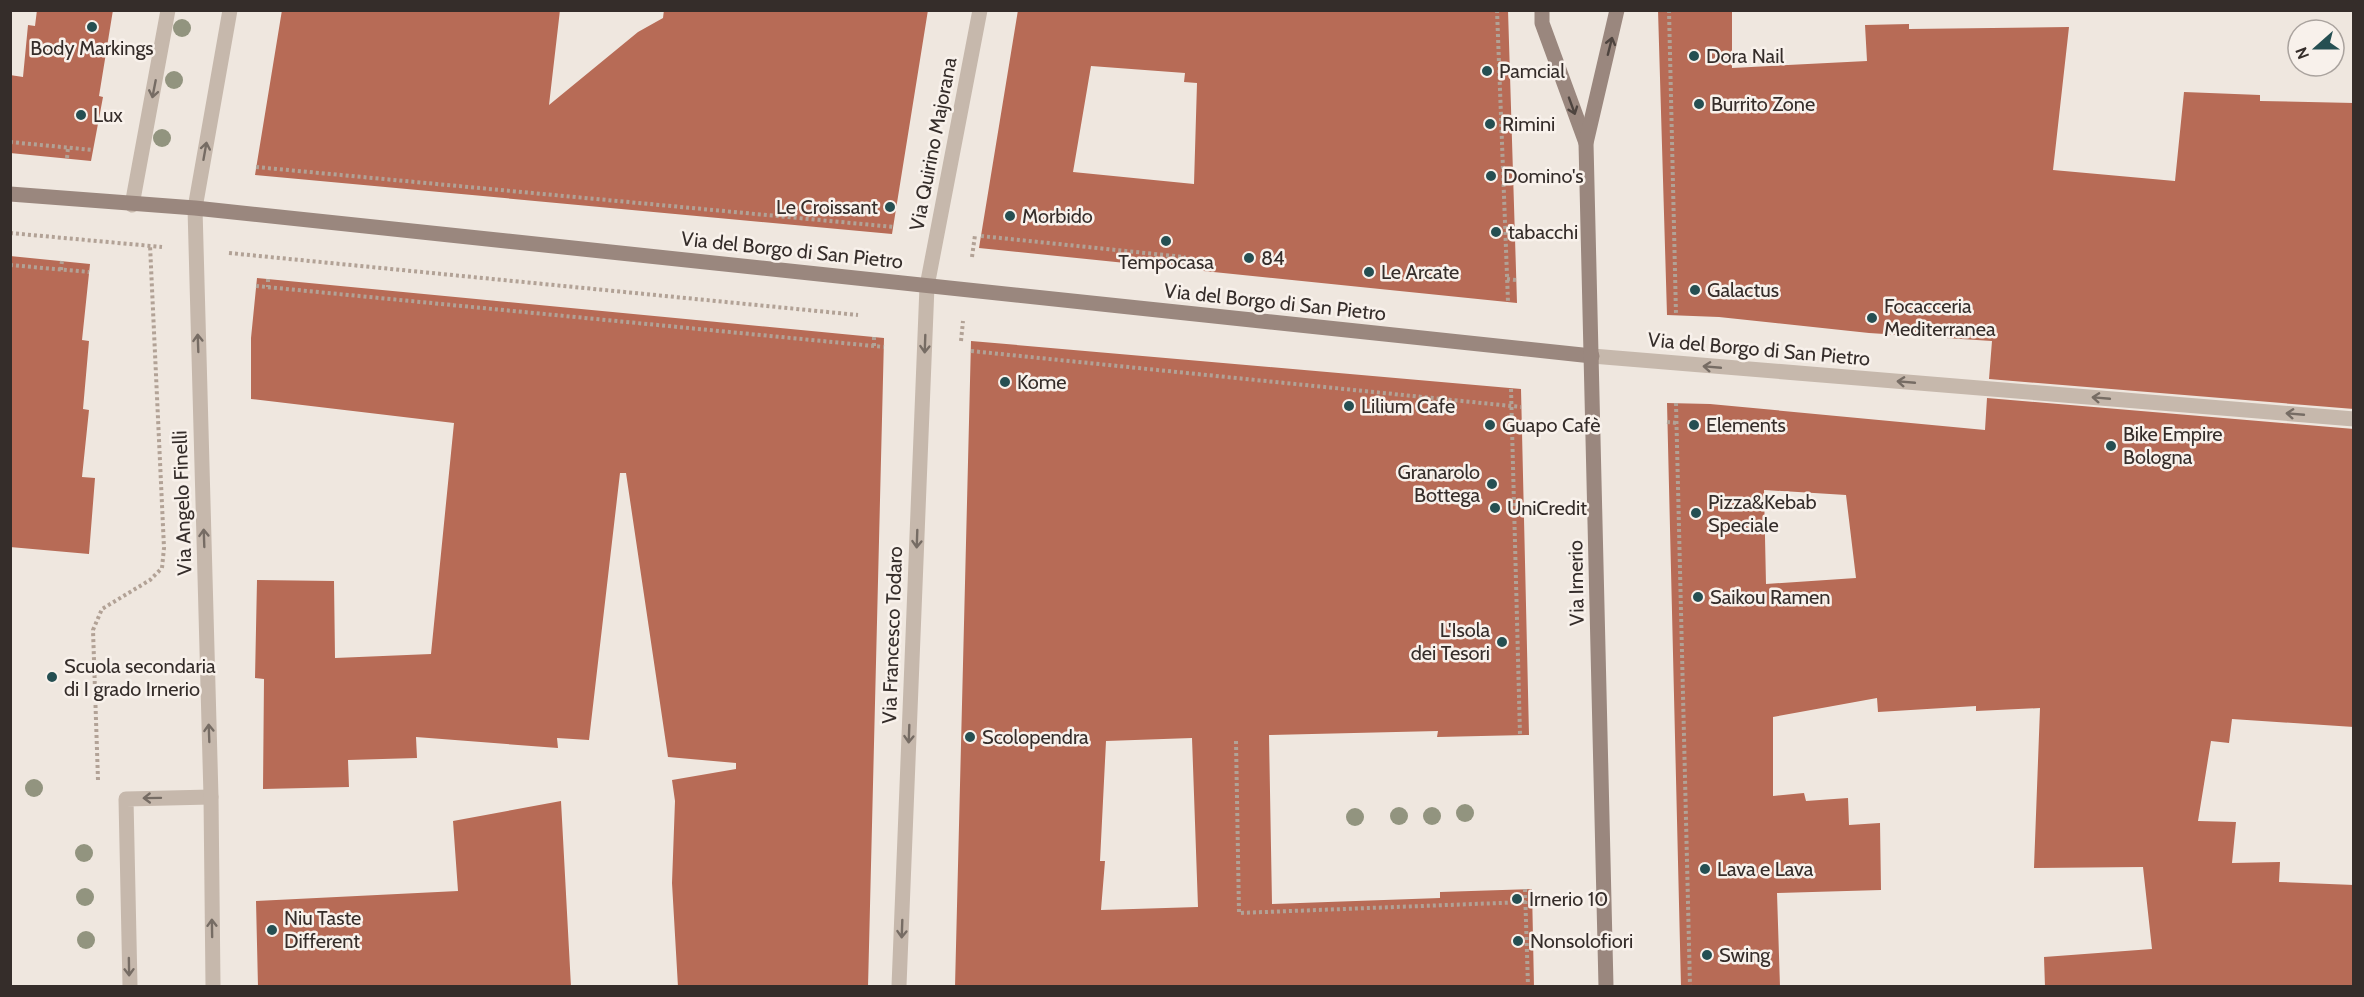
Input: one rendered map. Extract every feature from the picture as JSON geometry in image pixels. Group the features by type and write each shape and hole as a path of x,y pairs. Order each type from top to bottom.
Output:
{"street":[{"path":"132,205 168,10"},
{"path":"195,208 230,10"},
{"name":"Via Quirino Majorana","path":"927,286 980,10"},
{"name":"Via Irnerio","path":"1542,10 1542,23 1586,143"},
{"name":"Via Irnerio","path":"1606,987 1586,143 1617,10"},
{"name":"Via del Borgo di San Pietro","path":"10,194 195,208 1592,356 2354,419"},
{"name":"Via Angelo Finelli","path":"195,208 211,797 213,987"},
{"name":"Via Francesco Todaro","path":"899,987 927,286"},
{"path":"130,987 126,799 211,797"}],"path":[{"path":"1670,10 1676,315"},
{"path":"1508,302 1497,13 1509,16"},
{"path":"10,142 93,150"},
{"path":"67,158 68,148"},
{"path":"256,167 894,227"},
{"path":"266,168 266,176"},
{"path":"885,226 885,233"},
{"path":"10,233 864,316"},
{"path":"981,236 1184,257 1183,269"},
{"path":"126,799 99,800 93,630 102,609 150,580 162,568 164,548 150,245"},
{"path":"61,270 62,261"},
{"path":"10,265 89,272"},
{"path":"267,279 268,287"},
{"path":"1507,279 1516,280"},
{"path":"256,286 884,347"},
{"path":"874,337 874,346"},
{"path":"971,351 1521,407"},
{"path":"1511,389 1520,735"},
{"path":"1676,403 1690,987"},
{"path":"1667,422 1677,423"},
{"path":"1236,741 1239,913 1526,902"},
{"path":"1525,889 1528,987"}],"building":[{"path":"37,10 113,10 99,96 103,97 91,161 10,153 10,75 23,77 28,25 35,26"},
{"path":"282,10 560,10 549,105 638,32 663,18 664,10 928,10 892,234 255,175"},
{"path":"1018,10 1508,10 1517,303 979,248","holes":["1091,66 1185,73 1184,82 1197,83 1194,184 1073,172"]},
{"path":"1658,10 1732,10 1732,68 1867,61 1865,25 1909,24 1909,29 2069,27 2053,170 2175,181 2184,92 2260,95 2260,101 2354,103 2354,409 1989,379 1992,341 1869,333 1719,317 1667,315"},
{"path":"10,256 90,264 82,340 89,341 83,409 89,410 82,477 95,478 89,554 10,547"},
{"path":"257,278 884,338 868,987 678,987 672,883 675,801 672,780 736,769 736,763 668,757 626,473 620,473 589,740 557,738 558,748 416,737 417,758 348,760 349,787 263,789 264,679 255,678 257,580 334,581 335,658 431,654 454,423 251,399 251,338"},
{"path":"971,341 1521,389 1529,735 1437,737 1438,731 1269,735 1272,904 1440,898 1440,892 1532,889 1534,987 955,987","holes":["1192,738 1198,907 1101,910 1105,861 1100,861 1106,741"]},
{"path":"1987,398 2354,429 2354,727 2232,719 2229,743 2211,741 2198,821 2236,822 2232,863 2280,862 2279,882 2354,885 2354,987 2045,987 2044,957 2152,949 2143,867 2034,868 2040,708 1976,711 1976,706 1878,712 1877,698 1773,717 1773,796 1804,793 1806,801 1848,798 1849,825 1880,823 1881,890 1777,893 1780,987 1681,987 1667,403 1710,404 1985,430","holes":["1764,490 1846,495 1856,578 1766,584"]},
{"path":"561,801 571,987 258,987 256,901 458,891 453,821"}],"place":[{"name":"Body Markings","path":"92,27"},
{"name":"Dora Nail","path":"1694,56"},
{"name":"Pamcial","path":"1487,71"},
{"name":"Burrito Zone","path":"1699,104"},
{"name":"Lux","path":"81,115"},
{"name":"Rimini","path":"1490,124"},
{"name":"Domino's","path":"1491,176"},
{"name":"Le Croissant","path":"890,207"},
{"name":"Morbido","path":"1010,216"},
{"name":"tabacchi","path":"1496,232"},
{"name":"Tempocasa","path":"1166,241"},
{"name":"84","path":"1249,258"},
{"name":"Le Arcate","path":"1369,272"},
{"name":"Galactus","path":"1695,290"},
{"name":"Focacceria Mediterranea","path":"1872,318"},
{"name":"Kome","path":"1005,382"},
{"name":"Lilium Cafe","path":"1349,406"},
{"name":"Guapo Cafè","path":"1490,425"},
{"name":"Elements","path":"1694,425"},
{"name":"Bike Empire Bologna","path":"2111,446"},
{"name":"Granarolo Bottega","path":"1492,484"},
{"name":"UniCredit","path":"1495,508"},
{"name":"Pizza&Kebab Speciale","path":"1696,513"},
{"name":"Saikou Ramen","path":"1698,597"},
{"name":"L'Isola dei Tesori","path":"1502,642"},
{"name":"Scuola secondaria di I grado Irnerio","path":"52,677"},
{"name":"Scolopendra","path":"970,737"},
{"name":"Lava e Lava","path":"1705,869"},
{"name":"Irnerio 10","path":"1517,899"},
{"name":"Niu Taste Different","path":"272,930"},
{"name":"Nonsolofiori","path":"1518,941"},
{"name":"Swing","path":"1707,955"}]}
